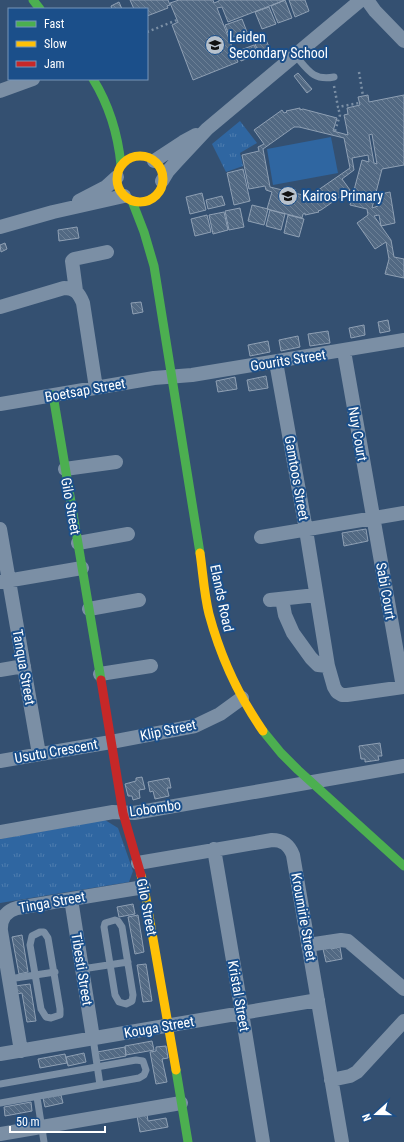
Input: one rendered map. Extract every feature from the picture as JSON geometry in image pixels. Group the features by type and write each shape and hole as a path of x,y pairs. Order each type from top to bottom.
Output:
{"street":[{"path":"33,0 39,8"},
{"path":"162,181 177,160 208,129 361,0"},
{"path":"367,0 375,11 404,41"},
{"path":"0,91 30,80"},
{"path":"94,80 105,102 121,154 117,184 120,191 128,198"},
{"path":"105,102 114,113 125,134"},
{"path":"154,161 183,142 208,129"},
{"path":"133,147 140,156"},
{"path":"53,212 106,187 133,157 140,156 154,161 162,172 160,188 152,206"},
{"path":"0,227 53,212 128,198 145,201 156,195"},
{"name":"Elands Road","path":"128,198 144,232 154,266"},
{"name":"Elands Road","path":"153,232 154,266 209,612 222,657 242,698 271,740 294,767 404,866"},
{"path":"96,388 83,303 76,291 72,262 73,260 107,252"},
{"path":"0,307 64,288 76,291"},
{"name":"Gourits Street","path":"171,377 276,362 404,340"},
{"name":"Nuy Court","path":"344,351 373,518"},
{"name":"Gamtoos Street","path":"276,362 306,530 328,666 334,687 337,692 347,695 403,687"},
{"name":"Boetsap Street","path":"0,404 171,377"},
{"name":"Gilo Street","path":"52,395 123,812 144,887 188,1142"},
{"name":"Gilo Street","path":"65,469 116,462"},
{"path":"261,538 404,513"},
{"name":"Sabi Court","path":"373,518 403,687"},
{"name":"Tanqua Street","path":"0,529 4,581 24,666 39,754"},
{"name":"Gilo Street","path":"78,543 128,534"},
{"path":"4,581 82,568"},
{"path":"316,595 276,600 293,633 312,658 318,665 328,666"},
{"path":"89,609 139,600"},
{"path":"0,670 24,666"},
{"path":"100,674 151,666"},
{"name":"Klip Street","path":"111,742 195,726 220,714 242,698"},
{"name":"Usutu Crescent","path":"0,761 111,742"},
{"name":"Lobombo","path":"0,832 113,812 134,813 404,766"},
{"name":"Kroumirie Street","path":"138,863 272,840 280,841 288,846 293,855 342,1142"},
{"name":"Kristal Street","path":"214,849 263,1142"},
{"name":"Tinga Street","path":"21,1051 0,925 4,915 12,909 17,908 144,887"},
{"name":"Tibesti Street","path":"70,899 94,1038"},
{"path":"308,945 341,940 348,941 404,989"},
{"name":"Kouga Street","path":"0,1054 318,1000"},
{"path":"331,1080 350,1076 357,1072 404,1021"},
{"path":"0,1134 181,1103"}],"lane":[{"path":"295,55 310,73 322,78 333,77"},
{"path":"112,921 118,921 120,923 128,962 133,999 126,1004 119,1002 115,996 104,927 105,923 112,921"},
{"path":"44,932 48,938 55,972 60,1015 51,1018 46,1017 41,1010 30,940 35,934 44,932"},
{"path":"82,969 128,962"},
{"path":"9,979 55,972"},
{"path":"94,1038 100,1085"},
{"path":"0,1084 141,1060 146,1070 144,1075 139,1078 0,1103"},
{"path":"37,1097 44,1142"}],"path":[{"path":"148,32 177,20"},
{"path":"359,72 363,96"},
{"path":"333,77 340,115 335,131"},
{"path":"338,107 359,103"}],"green space":[{"path":"240,121 257,143 240,153 243,166 226,172 212,144"},
{"path":"331,137 338,173 273,185 267,149"},
{"path":"105,820 118,828 133,871 129,882 0,903 0,839"}],"building":[{"path":"130,0 168,0 170,5 167,6 168,8 148,16 148,8 134,8"},
{"path":"179,0 213,0 214,3 219,0 285,0 228,22 222,7 217,8 238,62 193,80 172,25 178,22 170,3"},
{"path":"285,0 292,18 278,23 271,6"},
{"path":"289,0 305,0 309,11 295,17"},
{"path":"119,2 122,8 112,8 111,6"},
{"path":"269,7 276,24 262,29 255,12"},
{"path":"242,19 247,32 230,38 225,25"},
{"path":"266,40 270,49 259,54 255,44"},
{"path":"254,45 258,54 241,61 238,51"},
{"path":"298,73 312,89 307,93 294,76"},
{"path":"368,95 369,102 404,95 404,165 382,169 372,208 378,206 376,195 390,192 395,223 381,226 391,240 394,257 404,259 404,278 385,274 389,259 386,242 375,249 357,223 368,215 367,209 350,205 362,160 369,162 368,155 352,158 354,170 342,179 350,190 318,211 319,212 305,215 305,213 303,214 302,218 267,209 272,192 266,190 265,186 249,189 242,155 259,151 258,147 264,144 254,130 282,110 284,113 287,112 286,111 300,108 300,110 303,109 337,118 333,131 348,135 344,115 348,114 347,108 360,105 358,97","holes":["294,127 344,138 350,168 311,195 307,196 270,187 263,149","372,134 377,164 374,163 369,135","379,215 381,226 374,216"]},
{"path":"243,169 250,201 234,205 227,173"},
{"path":"202,193 206,210 190,214 186,197"},
{"path":"222,196 225,205 208,209 206,200"},
{"path":"252,205 268,209 264,225 248,221"},
{"path":"240,208 244,227 229,230 225,211"},
{"path":"270,210 285,214 281,230 266,226"},
{"path":"224,212 228,230 213,234 209,215"},
{"path":"207,215 211,232 195,236 191,219"},
{"path":"288,215 304,219 299,237 284,233"},
{"path":"77,227 79,238 59,241 58,230"},
{"path":"5,243 7,249 1,252 0,245"},
{"path":"141,302 143,312 133,314 131,303"},
{"path":"388,320 390,331 380,333 378,322"},
{"path":"364,325 365,335 351,338 349,328"},
{"path":"328,331 330,343 310,346 308,334"},
{"path":"298,336 300,347 281,351 279,340"},
{"path":"268,341 270,352 250,356 248,345"},
{"path":"266,376 268,388 249,391 247,380"},
{"path":"235,377 237,389 218,392 216,381"},
{"path":"366,529 368,541 344,546 342,533"},
{"path":"380,743 382,756 378,756 379,760 365,762 365,759 361,759 359,746"},
{"path":"142,777 145,789 139,790 140,798 133,800 132,796 128,796 125,784 136,781 136,778"},
{"path":"169,778 171,788 167,788 169,796 155,799 153,791 150,792 148,782"},
{"path":"133,904 135,914 119,917 117,907"},
{"path":"138,915 144,952 135,954 128,917"},
{"path":"22,935 28,972 19,974 12,937"},
{"path":"331,947 331,949 340,947 342,959 326,962 323,949"},
{"path":"146,964 152,1001 143,1002 137,965"},
{"path":"30,984 36,1021 27,1022 22,993 17,994 15,986"},
{"path":"152,1041 154,1050 126,1055 125,1046"},
{"path":"166,1046 168,1058 162,1059 167,1082 156,1084 150,1052 156,1051 156,1047"},
{"path":"125,1047 126,1056 99,1061 97,1052"},
{"path":"84,1053 86,1062 68,1066 66,1057"},
{"path":"65,1054 67,1063 40,1068 38,1059"},
{"path":"61,1095 63,1103 45,1107 43,1098"},
{"path":"31,1102 32,1111 5,1116 4,1107"},
{"path":"147,1114 148,1121 166,1118 168,1127 140,1132 137,1116"}],"traffic: fast":[{"path":"33,0 39,8"},
{"path":"94,80 104,99 112,120 118,143 121,165"},
{"path":"132,201 144,232 154,266 200,553"},
{"path":"53,395 101,680"},
{"path":"263,731 281,753 298,770 404,866"},
{"path":"176,1070 188,1142"}],"traffic: slow":[{"path":"140,156 153,160 159,166 163,179 159,192 153,198 140,202 127,198 121,192 117,179 121,166 127,160 140,156"},
{"path":"200,553 207,606 213,629 224,660 238,689 263,731"},
{"path":"141,875 176,1070"}],"traffic: jam":[{"path":"101,680 123,813 141,875"}],"place":[{"name":"Leiden Secondary School","path":"215,45"},
{"name":"Kairos Primary","path":"288,196"}]}
